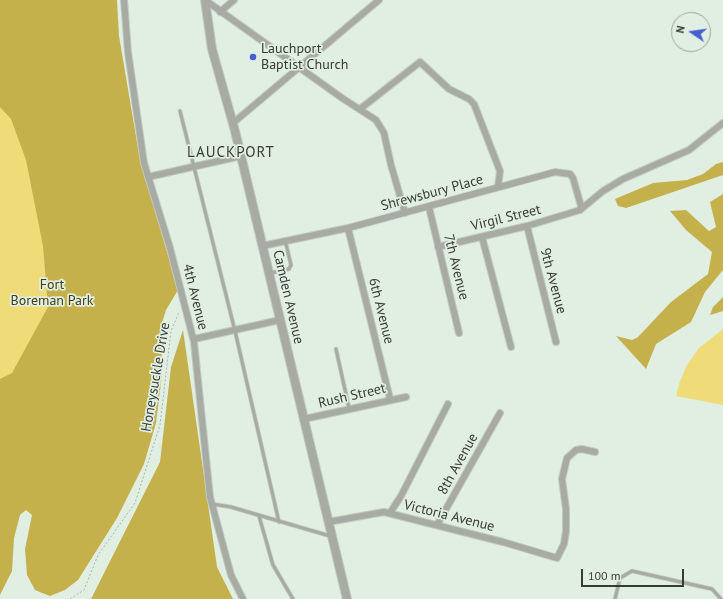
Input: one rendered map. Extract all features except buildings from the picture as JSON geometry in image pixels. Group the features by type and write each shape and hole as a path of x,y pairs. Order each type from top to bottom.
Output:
{"street":[{"name":"4th Avenue","path":"124,0 128,52 144,163 170,248 194,340 212,504 231,576 243,599"},
{"path":"205,0 299,68 376,120 384,133 404,212"},
{"name":"Camden Avenue","path":"205,0 212,49 233,123 347,599"},
{"path":"220,12 234,0"},
{"path":"233,123 379,0"},
{"path":"360,109 420,62 448,89 469,99 474,104 500,171 498,187"},
{"path":"580,210 603,190 623,179 689,150 723,123"},
{"path":"148,177 241,156"},
{"name":"Shrewsbury Place","path":"262,246 348,228 555,172 566,173 573,178 581,206 580,210"},
{"name":"7th Avenue","path":"429,207 459,333"},
{"name":"Virgil Street","path":"438,247 527,226 580,210"},
{"name":"9th Avenue","path":"527,226 556,342"},
{"name":"6th Avenue","path":"348,228 390,399"},
{"path":"482,237 511,347"},
{"path":"194,340 280,320"},
{"name":"Rush Street","path":"304,419 406,396"},
{"path":"390,513 401,496 448,404"},
{"name":"8th Avenue","path":"438,525 500,413"},
{"name":"Victoria Avenue","path":"328,522 384,512 438,525 557,558 560,554 566,531 566,509 562,479 567,458 576,450 582,449 595,452"}],"lane":[{"path":"180,111 235,331 279,522"},
{"path":"269,273 289,269 291,265 285,240"},
{"path":"336,349 349,408"},
{"path":"212,504 231,507 332,536"},
{"path":"259,516 273,565 293,599"},
{"path":"615,599 620,578 632,571 712,589 721,599"}],"path":[{"name":"Honeysuckle Drive","path":"70,599 84,590 98,555 135,502 160,425 171,331 174,321 184,304"}],"green space":[{"name":"Fort Boreman Park","path":"0,0 72,0 80,42 107,320 0,397"},
{"path":"0,0 117,0 119,36 139,154 178,290 166,310 161,326 162,375 156,423 144,464 117,518 78,580 65,590 50,596 35,590 27,575 25,549 32,515 26,510 20,515 14,538 12,571 0,595 0,379 12,373 48,307 43,246 26,160 11,119 0,107"},
{"path":"723,162 723,175 626,208 618,206 615,199 653,183 687,180 703,174 716,164"},
{"path":"723,194 723,270 705,292 691,322 656,344 646,369 616,336 632,340 638,337 671,302 708,274 712,252 686,230 670,211 686,210 709,231 716,227 710,202"},
{"path":"723,297 723,311 710,315 713,307"},
{"path":"723,329 723,405 676,396 680,381 687,365 699,348"},
{"path":"183,330 217,567 233,599 91,599 160,462 171,367"}],"place":[{"name":"Lauchport Baptist Church","path":"253,57"}],"district":[{"name":"LAUCKPORT","path":"231,153"}]}
